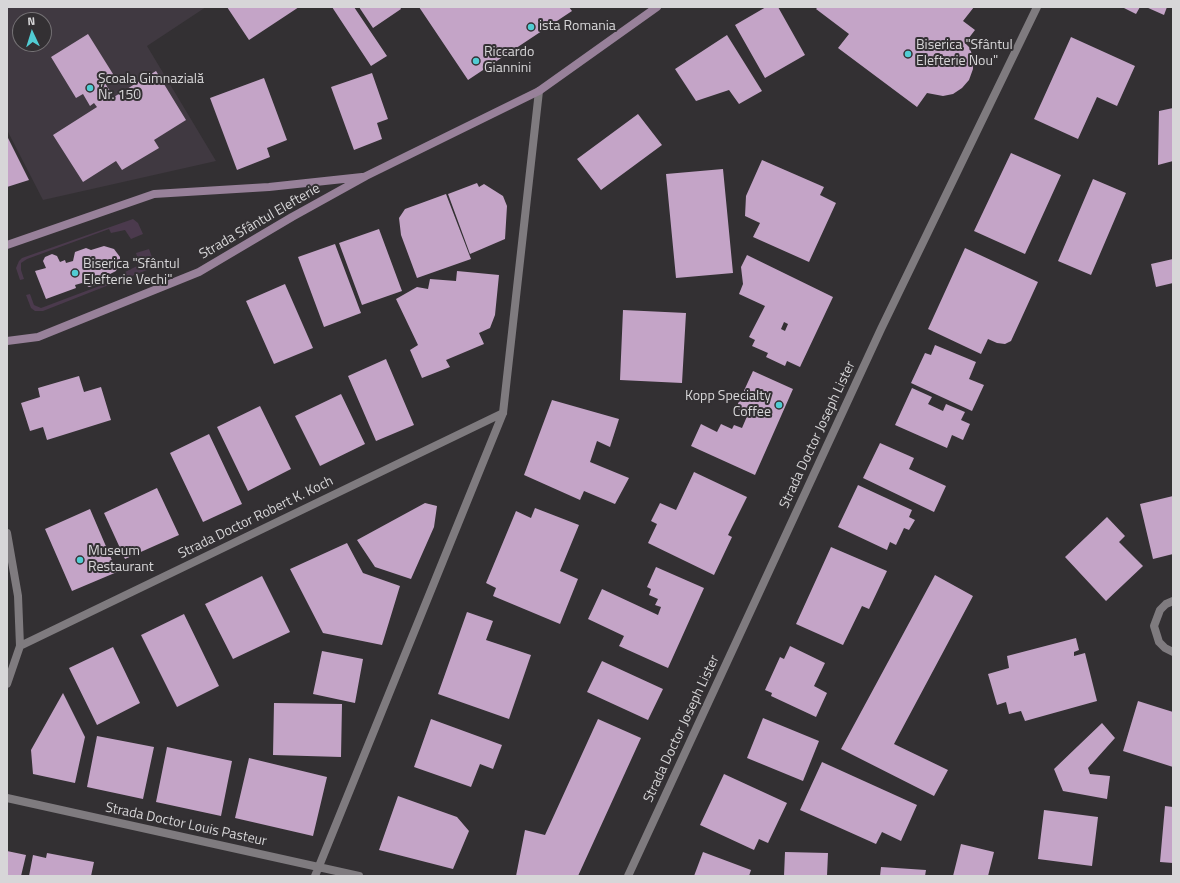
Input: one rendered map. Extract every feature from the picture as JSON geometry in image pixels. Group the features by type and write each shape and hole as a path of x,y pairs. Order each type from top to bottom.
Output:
{"street":[{"name":"Strada Sfântul Elefterie","path":"7,341 38,337 199,272 292,217 366,176 539,91 657,7"},
{"name":"Strada Doctor Joseph Lister","path":"628,876 877,336 1036,7"},
{"path":"315,876 503,413 539,91"},
{"name":"Strada Sfântul Elefterie","path":"7,245 154,194 269,187 366,176"},
{"name":"Strada Doctor Robert K. Koch","path":"20,646 503,413"},
{"path":"7,533 18,596 20,646 7,684"},
{"path":"1173,601 1160,610 1154,626 1159,642 1165,648 1173,652"},
{"name":"Strada Doctor Louis Pasteur","path":"7,798 359,876"}],"shaded area":[{"name":"Școala Gimnazială Nr. 150","path":"7,7 206,7 147,46 216,161 43,200 7,130"},
{"path":"133,219 138,223 143,234 131,239 125,230 111,233 109,229 27,259 21,263 21,270 24,279 20,280 16,268 22,258"},
{"path":"149,249 153,260 147,270 43,311 35,311 31,308 26,295 30,294 34,305 41,308 126,276 125,272 137,266 139,262 136,253"}],"building":[{"path":"227,7 299,7 249,40"},
{"path":"332,7 354,7 387,56 371,66"},
{"path":"359,7 400,7 401,9 373,28"},
{"name":"Riccardo Giannini","path":"419,7 569,7 572,11 468,80"},
{"path":"766,7 778,7 805,55 765,78 735,25"},
{"name":"Biserica \"Sfântul Elefterie Nou\"","path":"818,7 974,7 963,21 975,30 965,43 970,48 973,59 973,69 969,80 962,88 953,94 943,96 927,93 917,107 838,48 849,34 816,9"},
{"path":"1122,7 1140,7 1136,14"},
{"path":"1146,7 1167,7 1164,15"},
{"path":"88,34 113,74 103,80 110,91 105,94 109,100 156,71 186,120 154,140 159,148 122,170 116,161 83,182 53,135 97,107 94,103 90,106 83,94 76,98 51,57"},
{"path":"727,35 762,91 739,104 729,90 696,101 675,69"},
{"path":"1071,37 1135,66 1117,106 1097,97 1078,139 1034,119"},
{"path":"372,73 388,119 377,123 382,139 354,150 331,87"},
{"path":"264,78 287,140 267,148 270,157 237,170 210,98"},
{"path":"1173,108 1173,161 1158,165 1159,111"},
{"path":"638,114 662,145 601,190 577,159"},
{"path":"7,136 29,180 7,187"},
{"path":"1011,153 1061,175 1025,254 974,231"},
{"path":"762,160 824,187 820,195 836,203 809,262 753,237 760,223 745,216 746,196"},
{"path":"723,169 733,273 676,278 666,174"},
{"path":"1093,179 1126,193 1091,275 1058,261"},
{"path":"477,183 479,187 484,184 503,196 507,206 505,239 470,254 448,194"},
{"path":"446,194 471,259 417,278 401,235 399,218 405,209"},
{"path":"379,229 402,291 362,305 339,243"},
{"path":"335,244 361,313 324,327 298,257"},
{"name":"Biserica \"Sfântul Elefterie Vechi\"","path":"104,246 114,249 120,257 120,262 116,271 102,278 101,283 89,287 82,283 75,285 76,288 46,299 35,271 46,268 43,261 45,257 52,254 57,256 60,262 65,260 66,263 73,261 75,252 86,248 91,250"},
{"path":"965,248 1038,282 1011,341 1005,344 997,343 988,339 981,354 928,329"},
{"path":"747,255 833,297 800,367 787,361 785,366 766,357 768,353 752,346 755,340 749,337 765,306 739,294 743,284 741,267","holes":["784,322 788,324 785,331 781,329"]},
{"path":"1173,259 1173,283 1156,287 1151,264"},
{"path":"457,271 499,275 495,315 490,328 479,333 484,344 446,360 450,367 422,378 410,350 418,345 396,299 417,287 428,289 430,279 456,281"},
{"path":"285,284 313,348 274,364 246,301"},
{"path":"623,310 686,313 682,383 620,380"},
{"path":"935,345 976,362 969,379 984,385 972,411 911,383 925,353 931,355"},
{"path":"386,359 414,425 376,441 348,376"},
{"path":"753,371 793,389 755,475 691,446 701,424 717,432 721,424 732,429 734,425 742,428 748,414 736,408"},
{"path":"79,376 84,392 101,387 111,420 47,440 43,427 30,431 21,403 40,397 38,388"},
{"path":"912,388 932,397 928,404 943,411 946,404 965,412 961,420 970,424 963,440 952,435 947,448 895,425"},
{"path":"341,394 365,444 320,466 295,416"},
{"path":"552,400 619,419 610,447 597,441 590,462 629,478 615,504 584,491 580,500 524,475"},
{"path":"260,406 291,469 248,491 217,427"},
{"path":"209,434 242,504 203,522 170,453"},
{"path":"880,443 914,458 909,469 946,486 934,512 863,478"},
{"path":"694,472 747,497 728,535 732,537 714,575 648,543 657,524 651,521 660,503 676,510"},
{"path":"858,485 912,510 909,517 915,520 909,530 904,528 896,545 890,542 887,550 838,527"},
{"path":"157,488 179,535 125,559 104,513"},
{"path":"1173,496 1173,554 1153,559 1140,504"},
{"path":"425,503 437,506 434,527 411,579 375,567 357,540"},
{"path":"535,508 579,525 560,571 578,579 560,624 493,596 496,588 486,583 516,511 531,518"},
{"path":"90,509 117,572 72,591 45,529"},
{"path":"1107,517 1125,536 1119,542 1143,566 1106,601 1065,557"},
{"path":"347,543 363,573 400,586 382,645 323,633 290,569"},
{"path":"831,547 887,571 869,609 862,606 843,645 796,624"},
{"path":"656,567 704,588 668,668 619,646 624,636 588,619 602,589 658,615 661,607 655,605 658,599 649,595 651,589 647,587"},
{"path":"935,575 973,596 894,744 948,770 934,796 841,749"},
{"path":"262,576 290,632 233,659 205,604"},
{"path":"467,612 493,621 486,640 531,655 509,719 438,694"},
{"path":"184,614 219,686 177,707 141,635"},
{"path":"1076,638 1079,650 1074,652 1074,656 1085,653 1097,701 1025,721 1021,711 1009,714 1006,702 997,705 988,674 1009,668 1007,656"},
{"path":"790,646 825,663 814,686 827,693 816,717 771,696 772,693 765,690 780,657 784,659"},
{"path":"113,647 140,703 97,725 69,668"},
{"path":"322,651 363,659 355,703 313,694"},
{"path":"602,661 663,689 648,720 587,692"},
{"path":"63,693 85,737 75,783 33,774 31,750"},
{"path":"1138,701 1173,712 1173,767 1123,751"},
{"path":"274,703 342,704 341,757 273,755"},
{"path":"763,718 819,741 803,781 747,758"},
{"path":"431,719 502,745 493,769 480,764 471,787 414,767"},
{"path":"598,719 641,738 578,876 516,876 525,830 545,835"},
{"path":"1102,723 1115,738 1088,768 1090,774 1110,776 1107,799 1063,791 1054,769"},
{"path":"97,736 154,747 143,799 87,787"},
{"path":"167,747 232,761 221,816 156,802"},
{"path":"249,758 327,777 313,836 235,818"},
{"path":"822,762 917,805 901,841 882,832 876,844 800,810"},
{"path":"724,774 787,803 768,843 759,839 754,850 700,825"},
{"path":"398,796 457,817 469,831 453,869 379,850"},
{"path":"1165,806 1173,807 1173,863 1160,862"},
{"path":"1044,810 1098,817 1092,866 1038,859"},
{"path":"961,844 994,852 988,876 953,876"},
{"path":"7,851 26,855 21,876 7,876"},
{"path":"703,852 751,870 749,876 694,876"},
{"path":"785,852 828,853 827,876 784,876"},
{"path":"47,853 94,862 91,876 29,876 33,855 46,858"},
{"path":"881,867 926,870 925,876 880,876"}],"place":[{"name":"ista Romania","path":"531,27"},
{"name":"Biserica \"Sfântul Elefterie Nou\"","path":"908,54"},
{"name":"Riccardo Giannini","path":"476,61"},
{"name":"Școala Gimnazială Nr. 150","path":"90,88"},
{"name":"Biserica \"Sfântul Elefterie Vechi\"","path":"75,273"},
{"name":"Kopp Specialty Coffee","path":"779,405"},
{"name":"Museum Restaurant","path":"80,560"}]}
